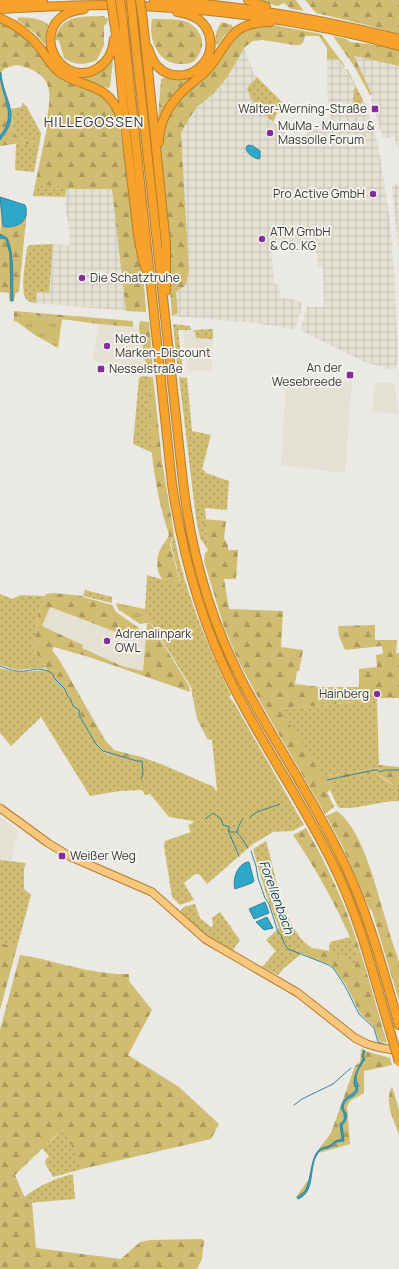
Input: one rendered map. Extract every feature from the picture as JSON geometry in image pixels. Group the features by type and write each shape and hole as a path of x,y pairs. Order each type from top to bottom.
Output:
{"highway":[{"path":"0,2 43,0"},
{"path":"120,0 176,510 186,557 201,609 216,649 234,688 309,819 334,866 357,922 399,1062"},
{"path":"131,0 187,514 198,566 214,616 245,686 344,862 368,922 399,1026"},
{"path":"140,0 166,244 167,282 164,311"},
{"path":"154,0 218,5 284,14 310,19 328,29 399,46"},
{"path":"248,0 284,14"},
{"path":"110,3 116,38 138,235 143,261 151,283"},
{"path":"110,3 68,13 57,22 51,39 52,50 56,60 65,68 76,72 88,72 100,67 107,60 112,51 114,41 114,22"},
{"path":"0,9 110,3 230,13 290,22"},
{"path":"143,21 149,53 158,67 166,72 176,75 187,74 196,70 204,64 210,50 211,41 208,31 203,23 194,17 184,13 172,11 166,7"},
{"path":"0,18 15,25 29,35 58,71 98,89 108,97 117,108 126,133"},
{"path":"158,163 160,131 164,117 169,108 182,91 208,68 231,36 241,29 260,22 290,22 319,24 399,39"}],"main road":[{"path":"0,808 48,843 71,857 152,892 205,939 298,993 362,1042 377,1047 399,1051"}],"shaded area":[{"path":"244,48 254,74 257,77 247,88 263,110 262,112 295,142 331,117 327,87 327,59 338,59 355,85 352,107 363,102 363,100 373,125 378,145 390,220 397,341 397,363 395,369 392,370 365,362 302,331 301,327 307,307 324,307 323,268 318,267 317,254 312,242 271,246 274,284 279,285 280,297 303,302 296,326 293,329 256,323 172,316 178,313 176,292 182,289 188,280 189,272 181,133 197,107 214,93 226,79"},
{"path":"354,56 399,66 399,148 394,136 383,138 371,99 373,98"},
{"path":"399,184 399,254 392,186"},
{"path":"66,189 112,190 126,311 36,303 37,292 49,293 53,244 70,245 69,225 65,209"},
{"path":"98,324 140,328 147,369 108,364 93,360"},
{"path":"183,329 194,330 196,338 213,339 212,371 187,371"},
{"path":"286,381 352,382 345,472 343,473 281,465"},
{"path":"375,383 395,383 398,414 372,412"},
{"path":"50,607 92,624 93,622 131,636 139,631 146,633 144,671 122,666 82,648 83,645 42,626"},
{"path":"0,817 19,831 11,861 0,860"}],"green space":[{"path":"259,0 296,0 304,11 291,9 284,3 277,6"},
{"path":"305,0 399,0 399,35 371,26 316,13"},
{"path":"103,16 108,19 104,26 104,45 97,60 80,64 68,61 64,58 59,41 55,39 62,25 73,18"},
{"path":"19,17 38,19 48,24 45,39 46,43 44,44 36,34 17,20"},
{"path":"152,19 180,20 189,23 196,29 201,37 202,46 199,54 193,62 178,64 165,59 159,54 151,34"},
{"path":"222,22 232,25 233,28 224,36 217,46 215,40 216,34"},
{"path":"0,23 15,30 28,40 50,69 61,79 97,91 108,101 119,122 144,284 146,312 126,311 112,190 66,189 66,186 35,185 48,123 48,87 47,83 40,75 23,66 12,66 4,69 1,73 0,72"},
{"path":"268,24 321,34 345,66 344,67 338,59 327,59 327,48 319,36 305,36 303,43 300,45 262,40 253,41 245,47 226,79 214,93 197,107 190,117 181,133 189,272 186,285 176,292 178,313 172,316 160,149 161,138 168,114 225,46 243,30"},
{"path":"333,36 346,39 350,42 399,50 399,66 354,56 372,95 370,95 354,66"},
{"path":"112,59 110,87 107,88 80,78 81,76 90,75 103,70"},
{"path":"347,69 363,100 362,103 352,107 355,85 346,70"},
{"path":"0,75 7,106 8,120 0,136"},
{"path":"194,75 174,93 158,118 161,79 178,79"},
{"path":"257,77 282,102 273,122 251,99 247,88"},
{"path":"22,102 27,107 41,133 40,141 23,140 14,132 12,122 13,117 22,106"},
{"path":"22,107 15,113 12,128 17,136 23,140 40,141 39,146 21,143 0,146 0,140 9,126 10,109"},
{"path":"21,143 39,146 34,172 15,170 16,144"},
{"path":"35,185 67,186 65,197 33,196"},
{"path":"0,202 9,227 20,224 24,220 27,209 19,292 15,293 14,301 11,254 7,238 0,234"},
{"path":"0,237 6,239 10,254 11,301 9,301 9,293 0,292"},
{"path":"53,244 49,293 37,292 36,303 29,302 23,290 27,247 30,245"},
{"path":"14,311 133,321 133,327 98,324 18,313 17,322 14,321"},
{"path":"18,313 62,319 58,348 35,335 17,322"},
{"path":"140,321 149,322 153,370 147,369 139,328"},
{"path":"173,324 190,326 191,330 178,330 183,371 178,372"},
{"path":"213,329 213,339 196,338 194,330"},
{"path":"142,376 153,377 150,378 150,422 153,453 133,444 139,378"},
{"path":"153,377 162,461 174,534 170,544 181,586 164,581 159,574 157,566 159,552 169,535 163,517 152,457 149,397 150,378"},
{"path":"179,377 187,378 192,431 211,435 202,469 206,473 229,481 227,510 205,508 206,519 202,519 206,533 208,550 200,538 196,518"},
{"path":"202,519 226,521 224,538 228,546 228,550 238,550 236,579 224,579 229,609 283,611 281,647 303,650 295,684 320,687 359,687 359,669 377,667 376,655 383,654 382,646 345,650 339,636 338,626 375,625 375,640 397,640 396,653 399,653 399,698 377,698 377,700 279,709 320,768 320,779 328,776 379,768 379,765 399,767 399,789 384,778 374,774 356,776 343,780 333,784 327,792 334,807 325,814 262,705 238,660 224,627 204,561 205,553 208,550 206,533"},
{"path":"174,534 178,555 190,596 213,656 231,695 229,697 234,703 304,825 292,831 273,832 253,844 207,884 199,874 195,874 184,883 194,900 180,905 172,897 164,846 165,841 191,832 188,825 193,823 193,821 169,817 150,794 145,795 142,790 120,791 90,796 41,717 11,746 0,733 0,668 18,672 47,670 73,703 95,742 106,754 142,762 141,757 214,787 215,791 217,790 212,740 210,739 201,718 191,687 145,613 147,575 181,585 171,544"},
{"path":"85,590 112,597 112,603 83,596"},
{"path":"54,593 83,596 112,605 116,612 139,628 139,631 129,637 50,607 42,626 83,645 82,648 122,666 143,671 147,624 151,624 189,686 190,692 89,657 54,647 52,650 60,661 105,740 114,750 141,757 142,762 134,762 111,756 95,742 73,703 47,670 33,648 39,611 46,594"},
{"path":"0,594 13,599 20,595 45,596 39,611 33,648 46,668 17,670 0,665"},
{"path":"116,603 145,609 145,613 152,624 140,624 119,610"},
{"path":"191,687 201,718 210,739 208,740 197,719"},
{"path":"377,700 379,768 328,776 320,780 279,709"},
{"path":"373,773 399,789 399,801 348,808 338,807 330,790 333,784 348,778"},
{"path":"337,811 346,820 355,833 374,879 399,962 399,1001 372,911 369,908 342,845 326,816"},
{"path":"306,828 342,900 363,960 387,1043 379,1041 374,1027 360,1013 346,985 334,968 329,964 311,958 302,953 299,945 304,942 312,948 329,951 340,956 354,968 358,955 344,924 312,864 293,835"},
{"path":"266,841 284,907 289,920 304,942 300,946 302,953 278,975 262,967 276,951 266,940 279,928 267,897 253,849"},
{"path":"0,860 26,863 24,869 24,889 31,895 17,947 0,943"},
{"path":"195,904 200,918 211,927 213,926 212,918 220,912 240,940 232,951 205,934 181,912 184,907"},
{"path":"350,937 358,955 354,968 340,956 329,951 330,942"},
{"path":"0,943 17,947 0,1010"},
{"path":"20,955 96,972 129,974 129,981 152,1010 128,1055 179,1087 219,1124 211,1139 82,1169 64,1129 15,1175 27,1203 32,1202 36,1248 121,1259 140,1242 150,1240 201,1239 204,1240 202,1259 197,1269 0,1269 0,1030"},
{"path":"362,1048 364,1050 362,1056 363,1059 357,1070 355,1078 356,1090 343,1101 341,1108 345,1117 340,1124 342,1139 319,1150 308,1185 301,1195 296,1197 309,1179 316,1153 331,1133 355,1066 360,1062"},
{"path":"365,1051 390,1058 392,1065 364,1071 364,1093 350,1101 347,1107 350,1144 319,1153 322,1149 330,1147 335,1142 344,1141 342,1125 346,1117 342,1108 343,1104 358,1091 356,1076 365,1059 363,1056"},
{"path":"392,1086 399,1110 399,1135 389,1105"},
{"path":"65,1128 82,1169 53,1177 45,1163 49,1156 42,1148"},
{"path":"73,1174 75,1199 27,1203 24,1197 36,1189 53,1180"}],"water":[{"path":"0,72 11,114 7,131 0,140 0,136 8,120 8,112 1,81"},
{"path":"248,145 253,146 260,151 260,158 258,159 252,156 246,150"},
{"path":"0,197 25,205 26,215 21,223 8,227 3,225"},
{"path":"0,234 7,238 10,245 13,269 13,301 11,301 10,254 6,239 0,238"},
{"path":"249,862 254,881 235,889 234,881 236,873 240,866"},
{"path":"265,902 269,913 254,919 249,909"},
{"path":"267,917 273,928 264,930 256,922"},
{"path":"364,1050 363,1056 365,1059 356,1076 358,1091 345,1102 343,1108 346,1117 342,1125 344,1141 337,1142 329,1148 322,1149 317,1155 308,1190 298,1199 297,1197 306,1189 313,1160 316,1154 321,1148 329,1146 335,1141 342,1139 340,1124 345,1117 341,1108 344,1100 355,1091 355,1077 363,1059 362,1056"}],"waterway":[{"name":"Forellenbach","path":"0,666 16,671 39,669 53,674 54,678 65,689 73,706 79,710 79,715 96,744 103,751 137,761 142,761 143,774 141,779"},
{"path":"327,780 374,770 378,770 380,772 385,770 399,770"},
{"path":"250,817 257,812 280,804"},
{"name":"Forellenbach","path":"205,819 213,813 221,819 223,825 230,827 228,830 230,832 237,832 248,848"},
{"path":"237,832 243,819"},
{"path":"228,830 239,856"},
{"name":"Forellenbach","path":"251,851 265,898 269,904 278,932 288,949 329,965 334,969 345,986 359,1014 374,1028 378,1042 384,1044"},
{"path":"294,1105 302,1099 333,1084 351,1068"}],"place":[{"name":"Walter-Werning-Straße","path":"375,109"},
{"name":"MuMa - Murnau & Massolle Forum","path":"270,133"},
{"name":"Pro Active GmbH","path":"373,194"},
{"name":"ATM GmbH & Co. KG","path":"262,239"},
{"name":"Die Schatztruhe","path":"82,278"},
{"name":"Netto Marken-Discount","path":"107,346"},
{"name":"Nesselstraße","path":"101,369"},
{"name":"An der Wesebreede","path":"350,375"},
{"name":"Adrenalinpark OWL","path":"107,641"},
{"name":"Hainberg","path":"377,694"},
{"name":"Weißer Weg","path":"62,856"}],"district":[{"name":"HILLEGOSSEN","path":"94,122"}]}
